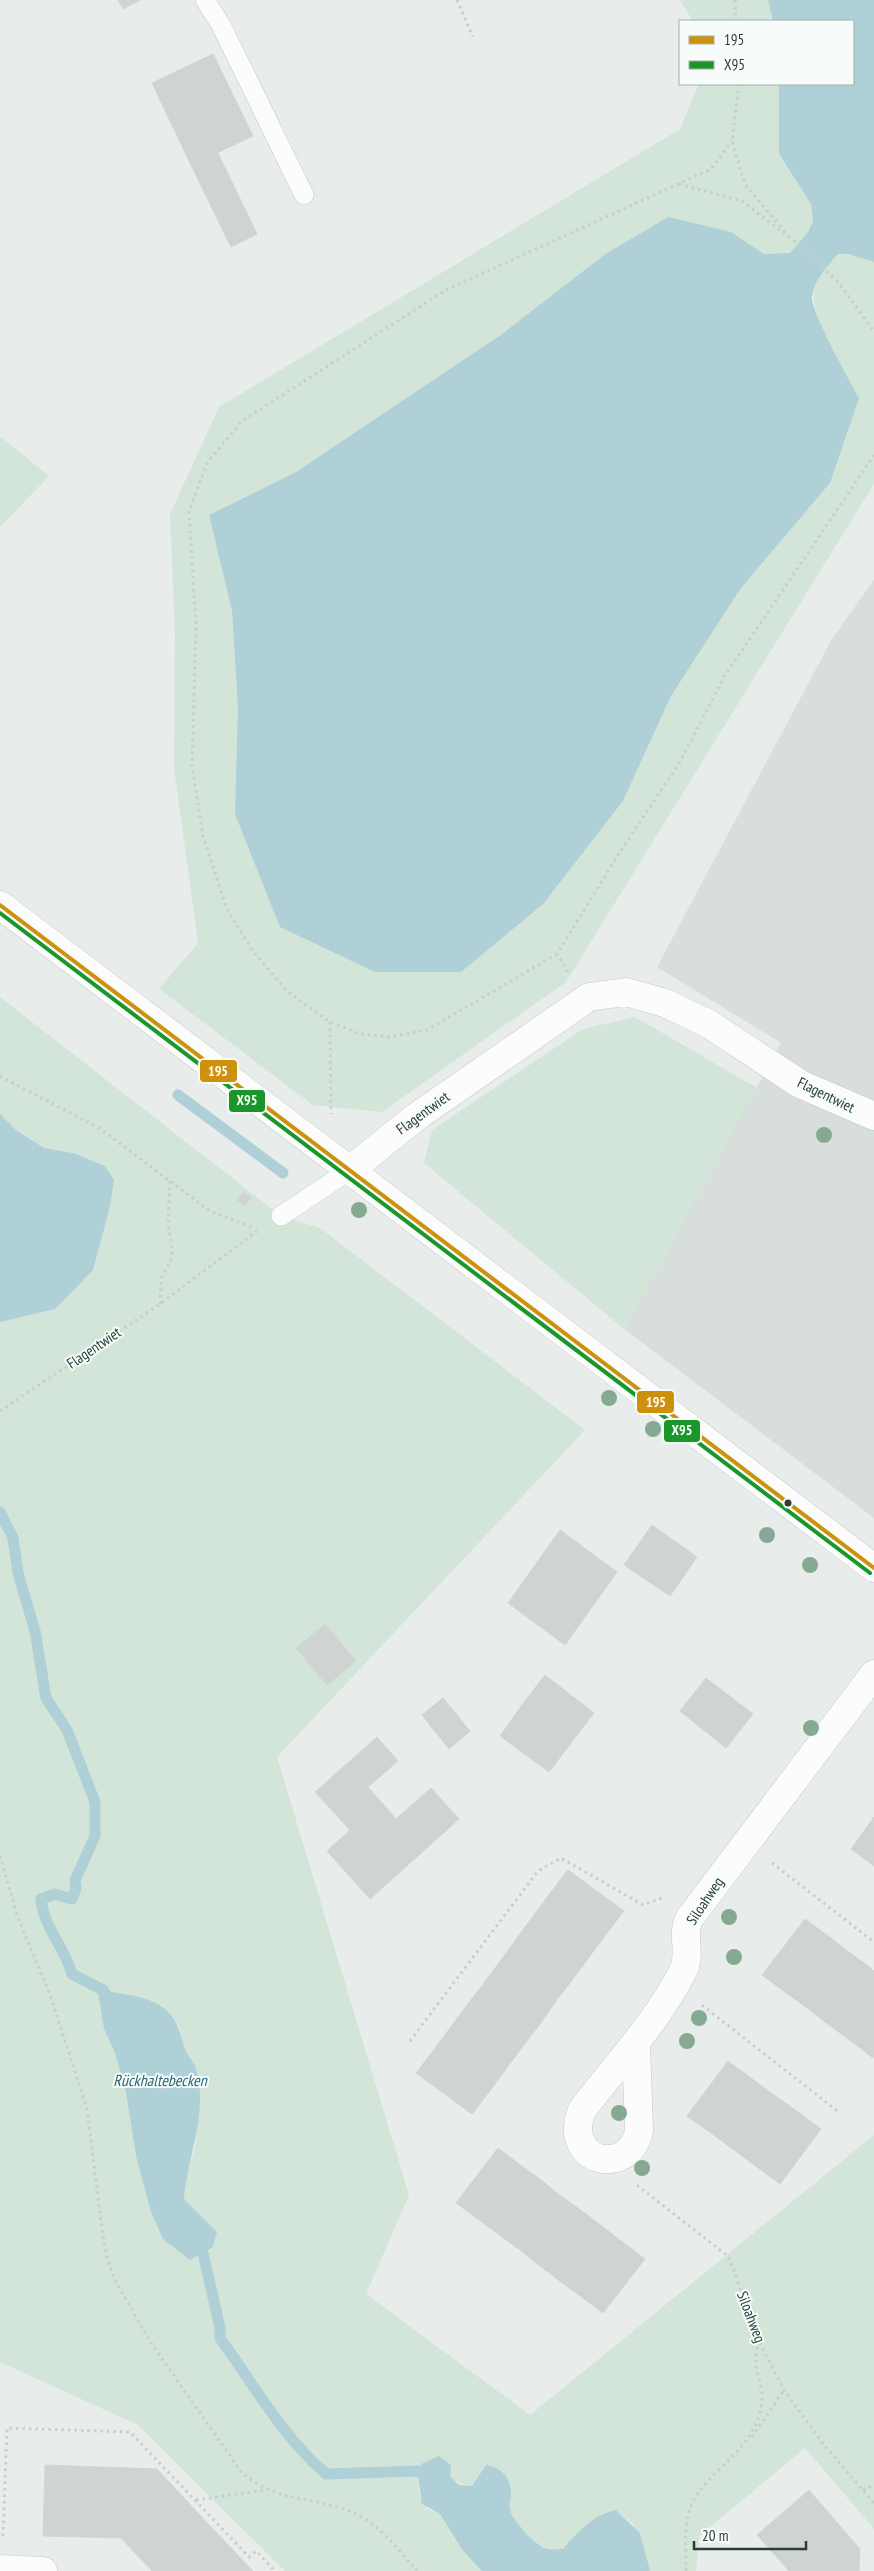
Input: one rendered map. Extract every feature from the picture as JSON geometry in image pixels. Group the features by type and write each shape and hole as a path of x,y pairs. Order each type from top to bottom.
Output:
{"street":[{"path":"0,905 874,1568"},
{"name":"Flagentwiet","path":"360,1177 416,1117 588,997 626,992 664,1003 709,1024 800,1084 874,1116"},
{"name":"Siloahweg","path":"603,2159 593,2157 584,2150 579,2142 578,2119 593,2095 636,2044 675,1984 686,1962 685,1934 689,1919 874,1674"},
{"path":"603,2159 623,2156 637,2139 639,2131 636,2044"},
{"path":"1,2569 43,2571"}],"lane":[{"path":"205,0 221,25 304,195"},
{"name":"Flagentwiet","path":"281,1216 360,1177"}],"path":[{"path":"457,0 473,37"},
{"path":"735,0 736,20"},
{"path":"739,85 732,141 745,185 794,241"},
{"path":"732,141 711,169 446,290 242,421 207,463 190,512 196,626 192,765 203,836 227,909 252,950 287,991 330,1022 360,1034 390,1037 427,1030 557,954 620,852 680,762 724,677 874,455"},
{"path":"678,184 742,201 794,241 838,282 874,331"},
{"path":"557,954 571,978 588,997"},
{"path":"330,1022 332,1114 360,1177"},
{"path":"0,1076 99,1128 170,1181 168,1224 172,1245 170,1260 161,1279 160,1304"},
{"name":"Flagentwiet","path":"0,1411 160,1304 259,1230 210,1212 170,1181"},
{"path":"746,1843 874,1942"},
{"path":"0,1856 18,1918 50,1995 87,2108 107,2258 115,2280 149,2340 242,2473 258,2486 267,2490 287,2497 349,2511 381,2532 417,2571"},
{"path":"410,2041 538,1871 562,1858 643,1905 668,1895 689,1919"},
{"path":"675,1984 840,2112"},
{"name":"Siloahweg","path":"603,2159 729,2257 760,2341 784,2390 824,2444 874,2502"},
{"path":"748,2441 760,2415 763,2389 756,2357 760,2341"},
{"path":"686,2571 686,2535 690,2508 700,2490 748,2441 784,2390"},
{"path":"1,2569 7,2428 130,2432 249,2558 256,2551 274,2571"},
{"path":"863,2490 874,2485"},
{"path":"195,2500 267,2490"}],"shaded area":[{"path":"874,580 874,1518 624,1329 781,1043 657,967 832,639"}],"green space":[{"path":"680,0 768,0 773,20 692,20"},
{"path":"699,85 779,85 779,154 811,204 813,221 808,232 790,253 764,254 731,232 604,255 502,334 296,472 209,515 232,611 238,709 544,903 623,801 671,696 741,588 830,483 814,296 817,282 821,275 838,254 848,254 874,262 874,484 566,982 382,1112 313,1105 159,989 198,943 174,768 175,634 170,514 219,407 680,129"},
{"path":"0,436 49,476 0,527"},
{"path":"0,997 281,1216 320,1228 585,1430 277,1757 409,2195 366,2294 530,2415 874,2135 874,2529 805,2448 699,2536 696,2571 650,2571 634,2525 616,2510 608,2511 563,2549 547,2549 538,2544 519,2526 509,2509 511,2498 486,2465 472,2486 465,2485 451,2477 439,2456 420,2465 418,2476 419,2493 426,2508 440,2514 463,2551 482,2571 285,2571 138,2425 0,2362 0,1322 93,1270 110,1207 114,1180 73,1153 44,1148 16,1130 0,1114","holes":["97,1987 179,2027 185,2049 195,2067 199,2097 195,2148 185,2179 184,2199 217,2232 213,2247 190,2260 151,2212 136,2156 126,2093 115,2053 104,2029"]},
{"path":"635,1017 757,1088 624,1329 424,1163 432,1130 583,1029"}],"water":[{"path":"768,0 874,0 874,262 848,254 838,254 819,279 812,296 817,316 859,398 830,483 741,588 671,696 623,801 544,903 461,972 375,972 280,927 235,814 238,709 232,611 209,515 296,472 502,334 604,255 668,217 731,232 764,254 790,253 808,232 813,221 811,204 779,154 779,85 854,85 854,20 773,20"},
{"path":"0,1114 16,1130 44,1148 73,1153 105,1166 114,1180 110,1207 93,1270 55,1309 0,1322"},
{"name":"Rückhaltebecken","path":"97,1987 144,1998 159,2005 169,2013 176,2022 185,2049 195,2066 199,2082 199,2116 184,2199 217,2232 213,2247 190,2260 163,2239 151,2212 136,2156 126,2093 115,2053 104,2029"},
{"path":"439,2456 451,2465 450,2476 459,2485 472,2486 486,2465 502,2472 510,2486 510,2510 512,2515 531,2538 547,2549 563,2549 593,2520 616,2510 640,2533 650,2571 482,2571 463,2551 440,2514 422,2504 418,2476 421,2464"}],"building":[{"path":"118,0 140,0 123,9"},
{"path":"213,54 253,136 191,165 152,83"},
{"path":"218,153 257,234 231,247 191,165"},
{"path":"243,1192 251,1197 245,1206 237,1200"},
{"path":"652,1525 697,1557 670,1596 624,1565"},
{"path":"560,1530 617,1572 565,1645 508,1603"},
{"path":"325,1624 356,1661 327,1685 296,1648"},
{"path":"545,1675 594,1713 571,1743 522,1705"},
{"path":"706,1678 753,1714 726,1748 680,1711"},
{"path":"443,1698 470,1731 449,1749 422,1715"},
{"path":"522,1705 571,1743 549,1772 500,1736"},
{"path":"377,1737 398,1761 368,1787 396,1819 431,1788 459,1819 370,1899 327,1851 350,1830 315,1792"},
{"path":"874,1817 874,1866 851,1849"},
{"path":"568,1870 624,1911 607,1933 551,1892"},
{"path":"551,1892 607,1933 590,1956 534,1915"},
{"path":"534,1915 590,1956 573,1979 517,1938"},
{"path":"805,1919 827,1935 785,1992 762,1975"},
{"path":"827,1935 849,1952 807,2008 785,1992"},
{"path":"517,1938 573,1979 556,2001 501,1960"},
{"path":"849,1952 871,1968 829,2025 807,2008"},
{"path":"501,1960 556,2001 540,2024 484,1983"},
{"path":"871,1968 874,1971 874,2010 851,2041 829,2025"},
{"path":"484,1983 540,2024 523,2046 467,2005"},
{"path":"467,2005 523,2046 506,2069 450,2028"},
{"path":"874,2010 874,2056 873,2058 851,2041"},
{"path":"450,2028 506,2069 489,2092 433,2051"},
{"path":"433,2051 489,2092 472,2114 416,2073"},
{"path":"728,2061 751,2078 711,2133 687,2116"},
{"path":"751,2078 774,2095 734,2150 711,2133"},
{"path":"774,2095 798,2112 757,2167 734,2150"},
{"path":"798,2112 821,2129 780,2184 757,2167"},
{"path":"498,2148 519,2164 478,2219 456,2203"},
{"path":"519,2164 540,2179 498,2234 478,2219"},
{"path":"540,2179 561,2196 520,2250 498,2234"},
{"path":"561,2196 582,2211 540,2266 520,2250"},
{"path":"582,2211 603,2227 561,2282 540,2266"},
{"path":"603,2227 624,2243 583,2298 561,2282"},
{"path":"624,2243 645,2259 603,2313 583,2298"},
{"path":"45,2465 157,2469 121,2538 43,2536"},
{"path":"157,2469 212,2528 166,2571 152,2571 121,2538"},
{"path":"809,2490 860,2549 859,2571 789,2571 757,2535"},
{"path":"212,2528 253,2571 166,2571"}],"waterway":[{"path":"178,1095 283,1173"},
{"path":"0,1512 13,1538 18,1573 35,1631 46,1698 67,1730 95,1802 95,1836 75,1880 76,1888 72,1899 55,1894 41,1899 43,1909 72,1974 103,1990 111,2001"},
{"path":"196,2240 203,2253 220,2328 220,2338 282,2427 310,2459 326,2474 419,2471"}],"transit line":[{"name":"195","path":"0,905 874,1568"},
{"name":"X95","path":"0,913 870,1573"}]}
